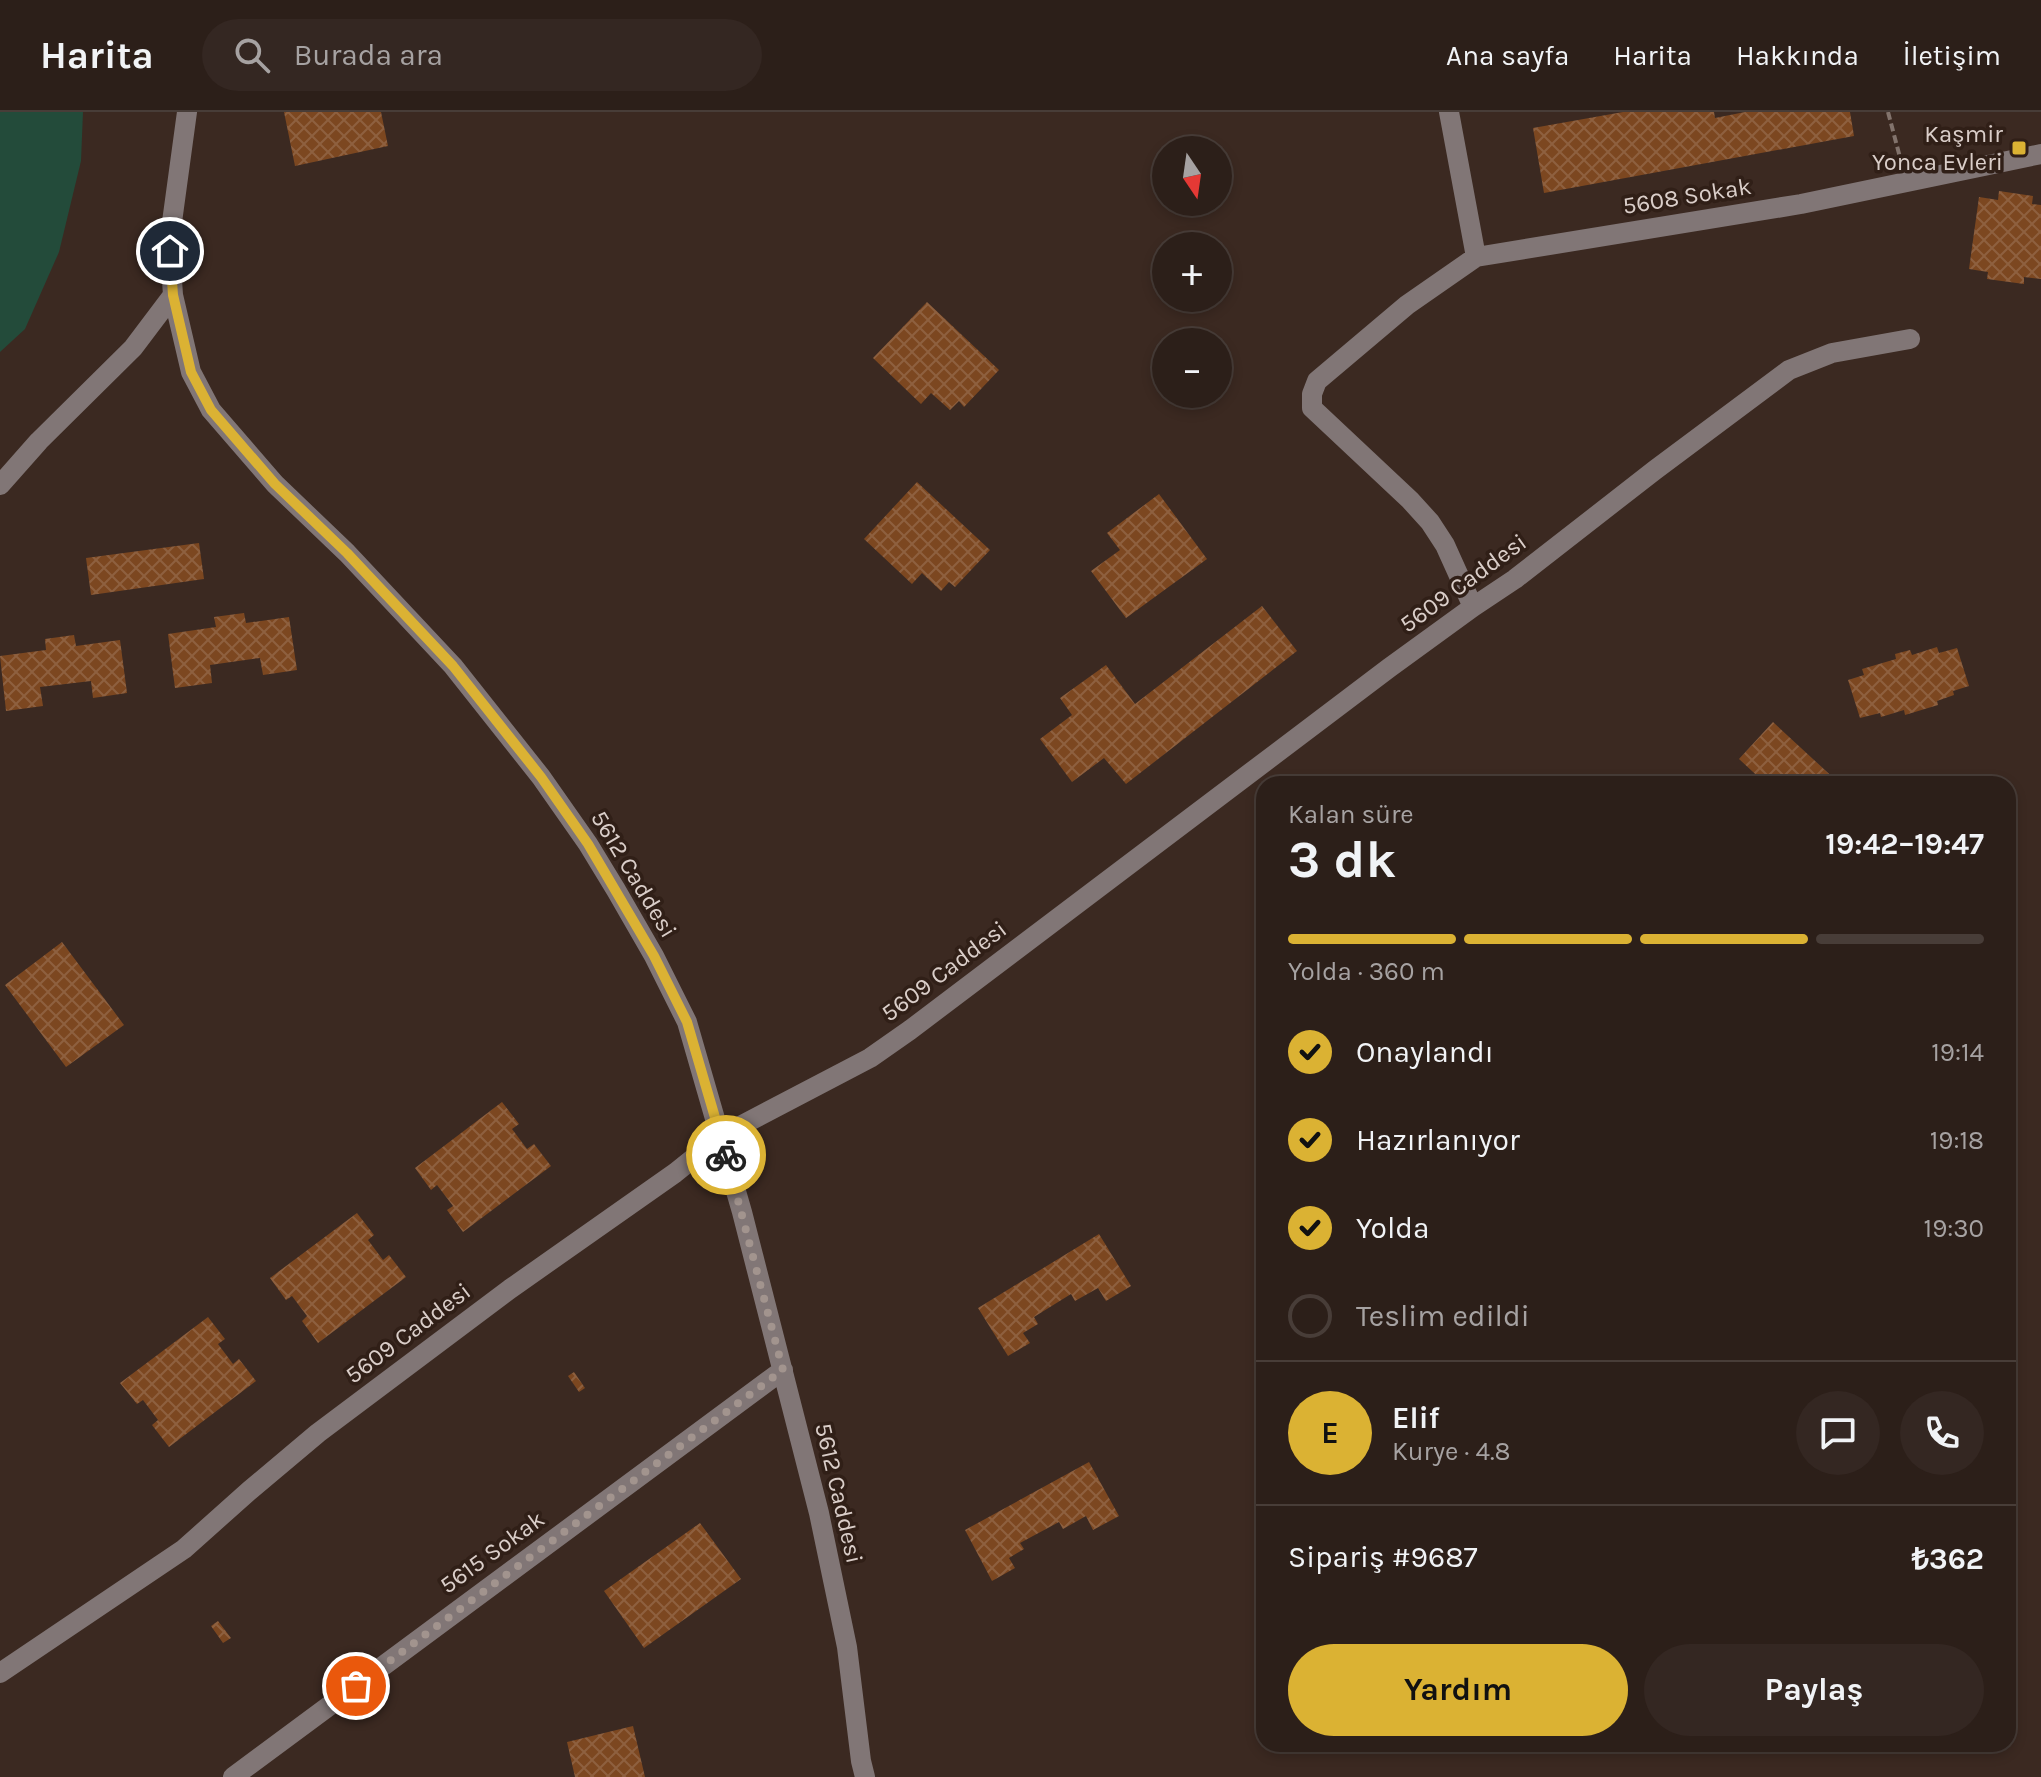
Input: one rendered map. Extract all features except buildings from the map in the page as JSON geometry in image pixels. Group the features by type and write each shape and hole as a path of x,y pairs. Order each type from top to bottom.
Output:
{"street":[{"name":"5612 Caddesi","path":"187,112 172,222 173,295 191,372 211,410 275,484 347,553 453,666 541,777 588,844 654,956 687,1022 721,1136 819,1513 847,1647 865,1777"},
{"path":"1449,112 1476,257 1395,315 1317,381 1312,394 1312,408 1430,522 1445,545 1473,607"},
{"name":"5608 Sokak","path":"1476,257 1801,204 2041,154"},
{"path":"0,485 49,431 133,348 173,295"},
{"name":"5609 Caddesi","path":"4,1663 184,1549 318,1433 510,1289 675,1173 721,1136 870,1058 910,1030 1389,668 1515,579 1789,370 1832,353 1910,339"},
{"name":"5615 Sokak","path":"233,1777 783,1370"}],"path":[{"path":"1888,112 1906,183"}],"green space":[{"path":"0,112 83,112 81,161 59,252 25,329 0,352"}],"way so far":[{"path":"356,1686 783,1370 726,1155"}],"place":[{"name":"Kaşmir Yonca Evleri","path":"2019,148"}],"route":[{"path":"170,251 173,295 191,372 211,410 275,484 347,553 453,666 541,777 588,844 654,956 687,1022 726,1155"}]}
